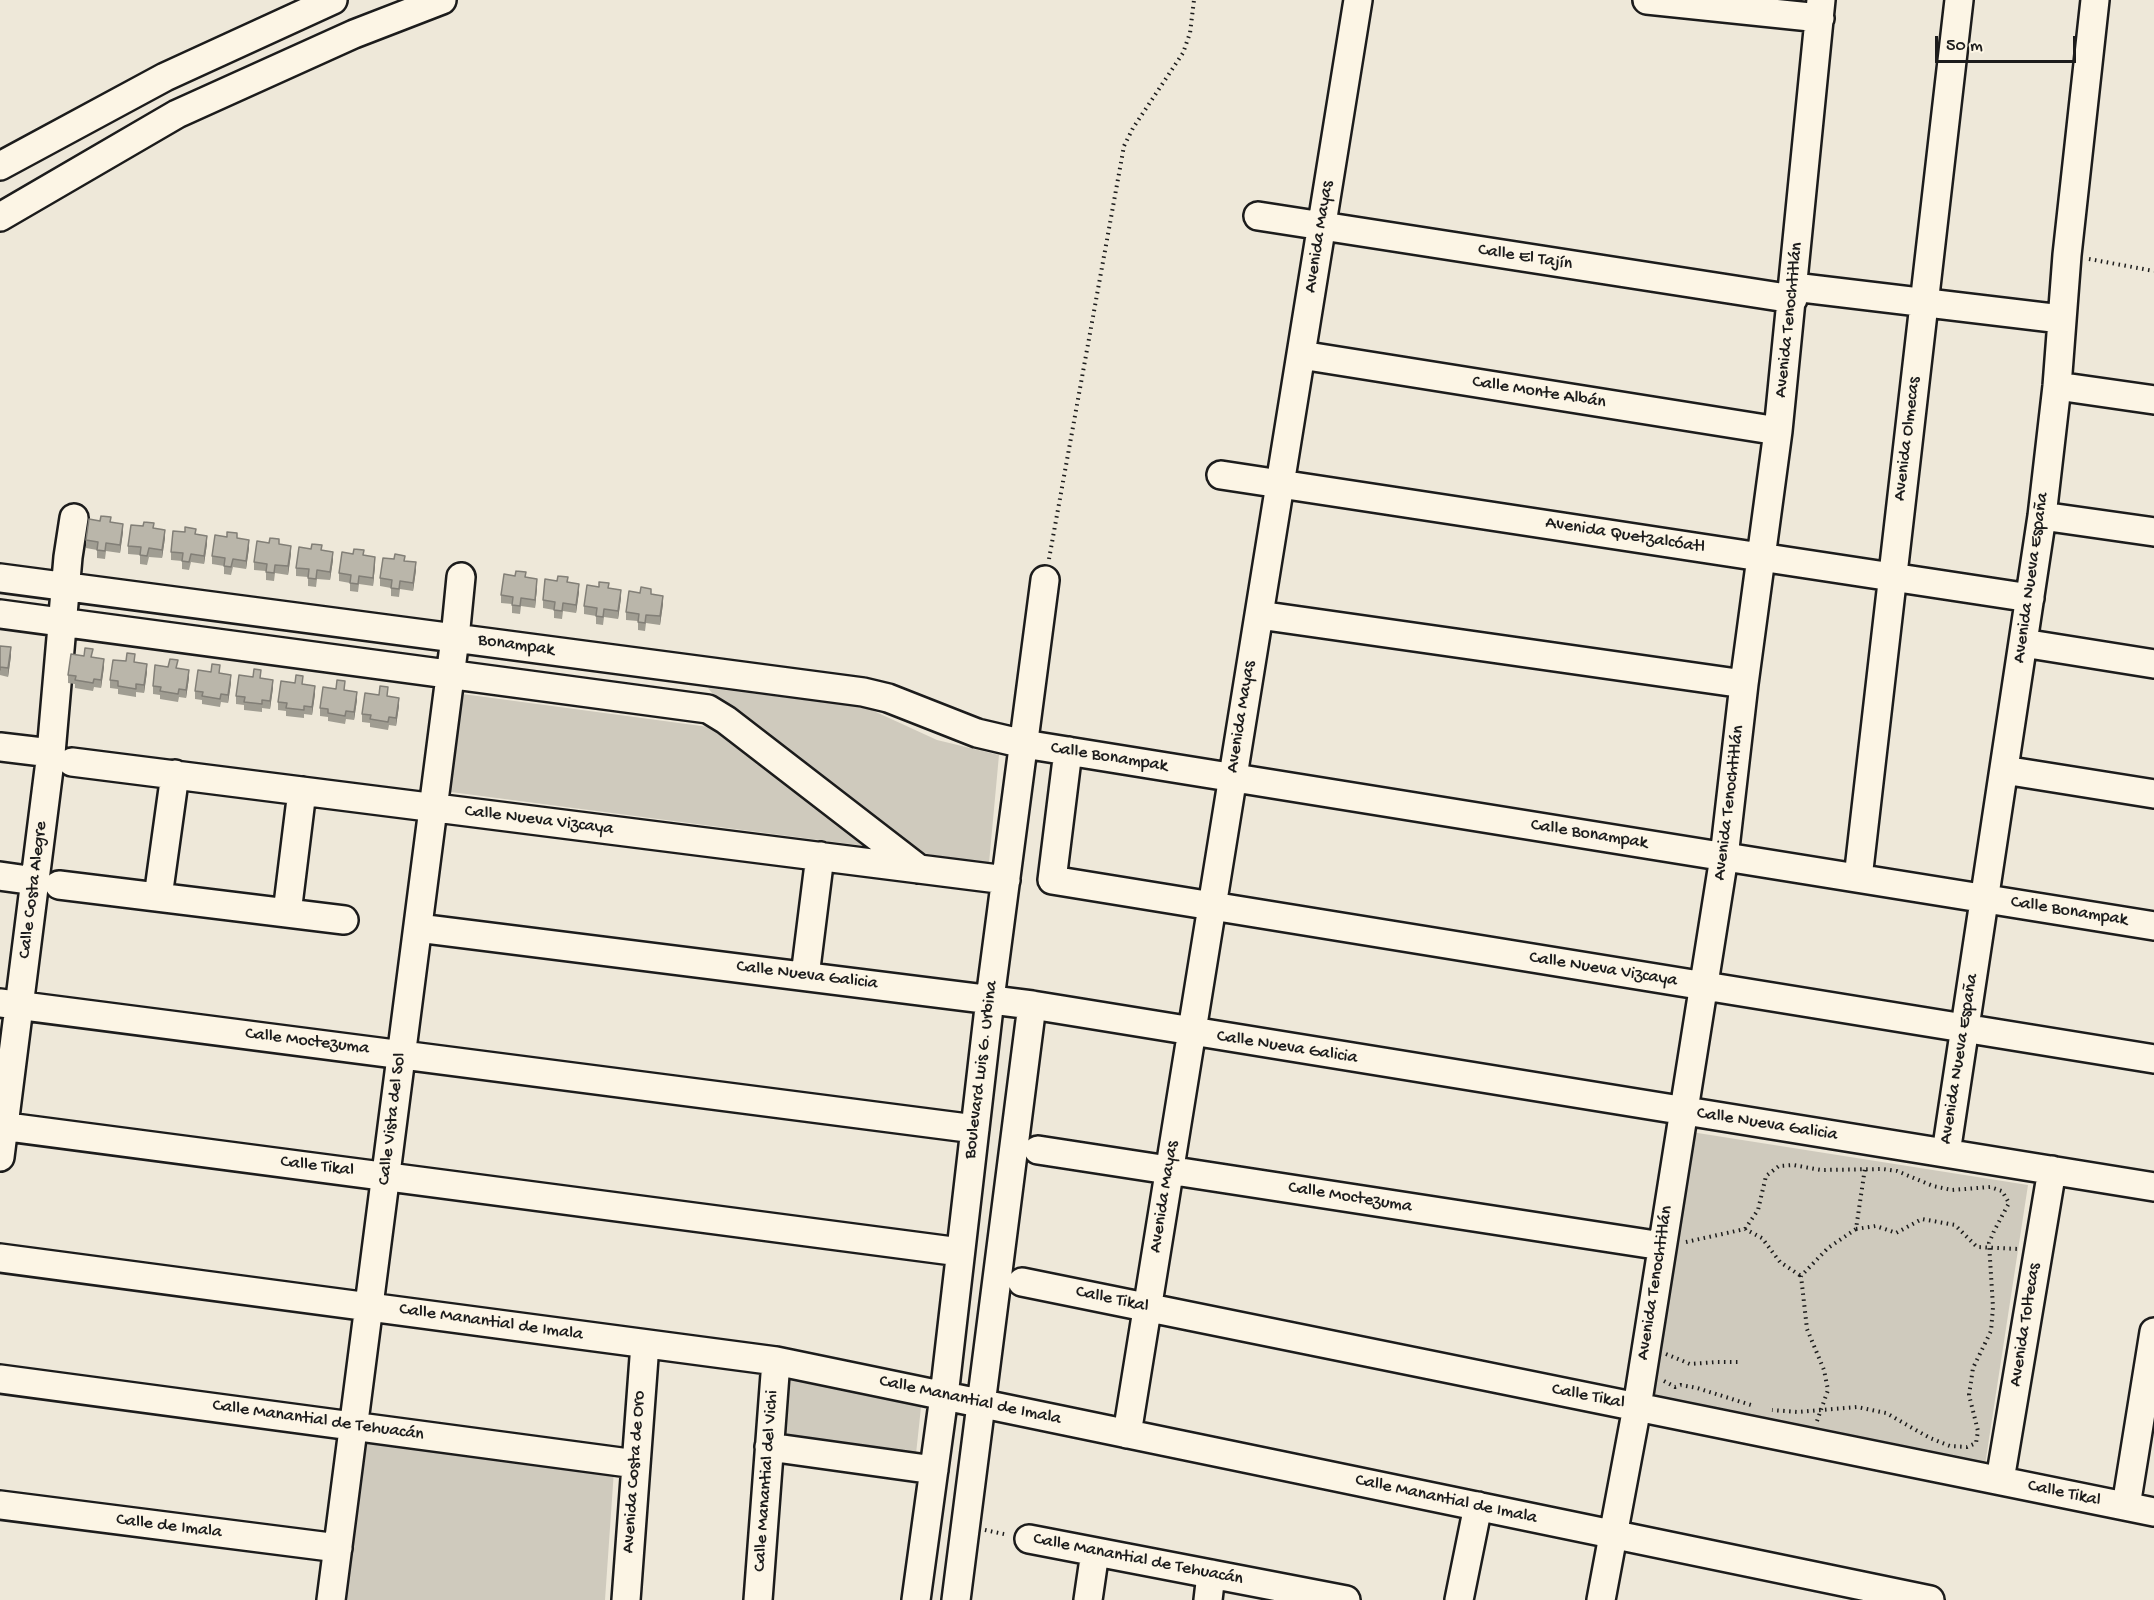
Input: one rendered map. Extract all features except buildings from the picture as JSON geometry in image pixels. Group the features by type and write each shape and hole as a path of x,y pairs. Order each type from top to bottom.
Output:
{"street":[{"path":"0,166 165,77 333,0"},
{"path":"0,217 177,114 354,34 442,0"},
{"name":"Avenida Mayas","path":"1127,1434 1358,0"},
{"path":"1647,0 1820,9"},
{"name":"Avenida Olmecas","path":"1858,878 1959,0"},
{"name":"Avenida Nueva España","path":"1946,1153 2042,516 2095,0"},
{"name":"Avenida Tenochtitlán","path":"1601,1600 1637,1407 1724,857 1744,684 1778,431 1820,9"},
{"name":"Calle El Tajín","path":"1258,216 1793,293 1924,303 2061,319"},
{"name":"Calle Monte Albán","path":"1301,355 1778,431"},
{"path":"2057,386 2154,400"},
{"name":"Avenida Quetzalcóatl","path":"1221,475 2030,598"},
{"path":"2042,516 2154,532"},
{"name":"Calle Costa Alegre","path":"0,1157 10,1004 47,883 62,757 62,622 74,518"},
{"name":"Calle Vista del Sol","path":"331,1600 451,674 461,577"},
{"name":"Bonampak","path":"0,578 863,692 888,698 977,734 1024,744"},
{"name":"Boulevard Luis G. Urbina","path":"916,1600 944,1396 990,999 1045,580"},
{"name":"Bonampak","path":"0,614 708,709 726,720 919,869"},
{"path":"1259,615 1744,684"},
{"path":"2023,643 2154,663"},
{"name":"Calle Bonampak","path":"1024,744 2154,926"},
{"path":"0,747 62,757"},
{"name":"Calle Nueva Vizcaya","path":"1068,751 1052,880 2154,1059"},
{"name":"Calle Nueva Vizcaya","path":"62,757 302,791 1006,880"},
{"path":"2004,770 2154,794"},
{"path":"158,897 175,774"},
{"path":"287,913 302,791"},
{"path":"805,976 820,856"},
{"path":"0,876 344,920"},
{"name":"Calle Nueva Galicia","path":"418,928 1032,1005 2154,1187"},
{"name":"Calle Moctezuma","path":"10,1004 975,1129"},
{"path":"956,1600 1032,1005"},
{"name":"Calle Tikal","path":"2,1126 960,1252"},
{"name":"Calle Moctezuma","path":"1038,1150 1662,1246"},
{"name":"Avenida Toltecas","path":"2000,1480 2052,1170"},
{"name":"Calle Manantial de Imala","path":"0,1258 776,1361 1930,1600"},
{"name":"Calle Tikal","path":"1022,1282 2154,1512"},
{"path":"2126,1506 2154,1332"},
{"name":"Avenida Costa de Oro","path":"626,1600 645,1344"},
{"name":"Calle Manantial del Vichi","path":"758,1600 776,1361"},
{"name":"Calle Manantial de Tehuacán","path":"0,1379 636,1464"},
{"path":"769,1447 934,1470"},
{"name":"Calle de Imala","path":"0,1505 338,1548"},
{"path":"1459,1600 1486,1508"},
{"path":"1477,1600 1486,1508"},
{"name":"Calle Manantial de Tehuacán","path":"1029,1539 1095,1552 1209,1587 1346,1600"},
{"path":"1088,1600 1095,1552"}],"path":[{"path":"1045,580 1124,146 1133,128 1183,52 1190,33 1194,0"},
{"path":"2067,255 2154,271"},
{"path":"1856,1229 1869,1141"},
{"path":"1662,1246 1745,1228 1758,1210 1766,1176 1779,1166 1793,1165 1821,1170 1897,1171 1933,1186 1952,1190 1990,1187 2002,1191 2008,1203 1994,1231 1989,1249 1993,1307 1991,1331 1973,1368 1969,1395 1978,1431 1976,1443 1966,1447 1950,1446 1930,1438 1886,1413 1857,1407 1798,1412 1765,1409"},
{"path":"1801,1276 1828,1248 1856,1229 1876,1226 1896,1233 1922,1219 1955,1225 1977,1247 2038,1250"},
{"path":"1745,1228 1762,1238 1780,1262 1801,1276 1807,1329 1824,1370 1828,1390 1811,1442"},
{"path":"1660,1359 1667,1344"},
{"path":"1664,1353 1690,1364 1738,1362"},
{"path":"1660,1373 1662,1380 1674,1387 1682,1385 1697,1388 1756,1407"},
{"name":"Calle Manantial de Tehuacán","path":"966,1526 1029,1539"}],"shaded area":[{"path":"708,688 865,707 937,740 999,755 989,863 926,854 724,708"},
{"path":"455,693 709,727 873,847 443,791"},
{"path":"1685,1131 2028,1185 1985,1465 1643,1399"},
{"path":"777,1371 922,1398 916,1454 773,1432"},
{"path":"361,1438 614,1470 605,1600 339,1600"}]}
